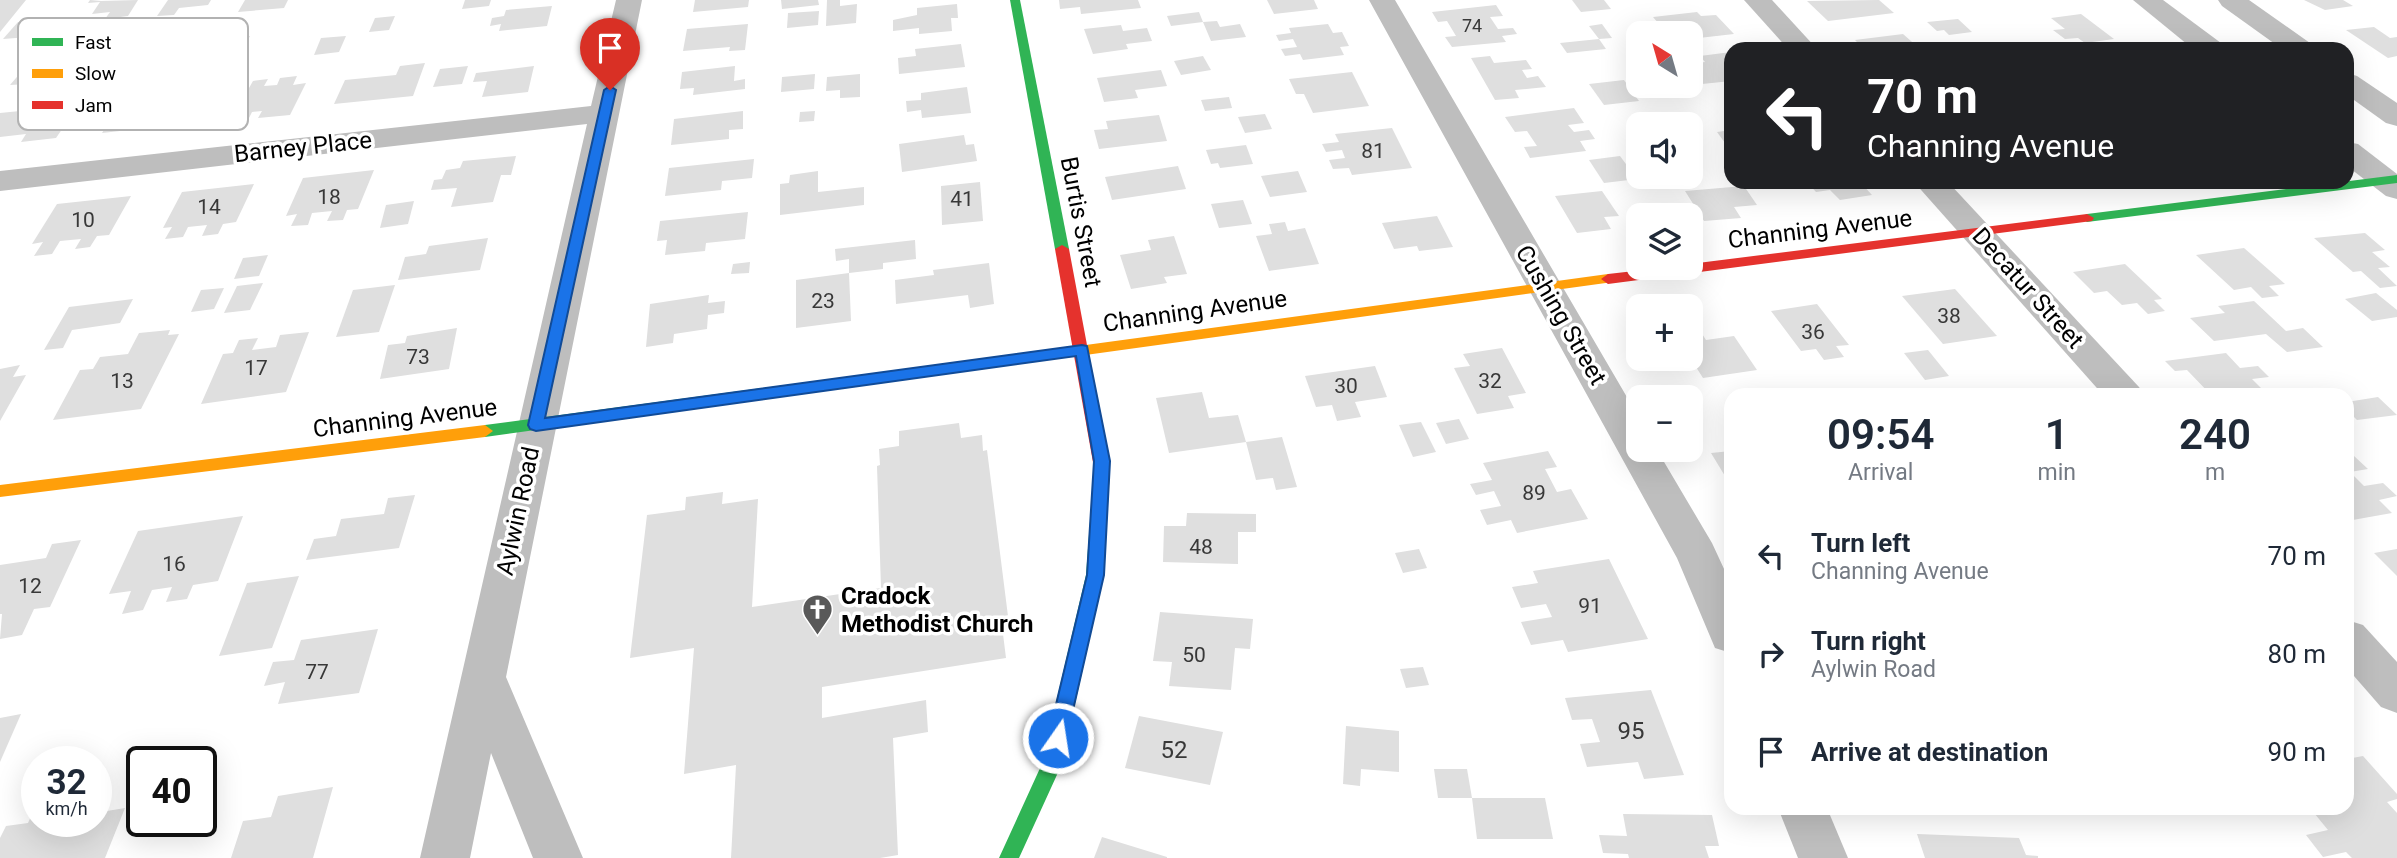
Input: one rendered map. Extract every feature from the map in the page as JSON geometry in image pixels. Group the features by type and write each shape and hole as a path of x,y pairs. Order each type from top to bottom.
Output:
{"street":[{"name":"Aylwin Road","path":"445,858 629,0"},
{"name":"Burtis Street","path":"1009,858 1051,766 1096,575 1102,461 1015,0"},
{"name":"Cushing Street","path":"1382,0 1697,555 1724,619"},
{"path":"1757,0 1797,42"},
{"path":"2146,0 2202,42"},
{"path":"2231,0 2290,42"},
{"path":"2354,87 2397,117"},
{"name":"Barney Place","path":"0,181 606,113"},
{"path":"2354,156 2393,182"},
{"name":"Channing Avenue","path":"2354,187 2393,182"},
{"name":"Decatur Street","path":"1937,189 2119,388"},
{"name":"Channing Avenue","path":"0,491 536,425 1545,287 2336,189"},
{"path":"2354,646 2397,694"},
{"path":"483,675 558,858"},
{"path":"1805,815 1823,858"}],"building":[{"path":"0,0 26,0 0,32"},
{"path":"90,0 138,0 128,16 113,18 106,18 110,12 92,14 100,2 88,3"},
{"path":"168,0 211,0 208,5 179,8 174,15 157,16"},
{"path":"245,0 288,0 284,8 238,12"},
{"path":"465,0 491,0 489,6 462,9"},
{"path":"695,0 749,0 748,7 693,12"},
{"path":"781,0 818,0 819,5 782,9"},
{"path":"827,0 840,0 840,6 857,4 856,23 826,26"},
{"path":"1059,0 1138,0 1141,8 1081,14 1080,7 1060,9"},
{"path":"1267,0 1314,0 1318,9 1274,14"},
{"path":"1572,0 1604,0 1611,9 1581,12"},
{"path":"1879,0 1894,13 1828,21 1807,1"},
{"path":"2304,0 2343,0 2353,6 2325,10"},
{"path":"957,4 958,18 951,18 952,31 919,34 919,28 893,31 893,20 917,15 917,8"},
{"path":"1496,5 1503,16 1490,17 1498,29 1513,28 1517,34 1502,36 1506,42 1452,47 1445,37 1456,36 1447,21 1438,22 1432,12"},
{"path":"552,6 547,26 499,31 501,24 490,26 492,18 504,16 506,10"},
{"path":"819,11 818,25 787,28 788,13"},
{"path":"1199,12 1203,22 1171,26 1167,16"},
{"path":"1697,12 1701,16 1716,15 1734,34 1703,38 1703,21 1656,21 1653,17"},
{"path":"2081,14 2114,39 2084,42 2078,38 2065,39 2053,30 2065,29 2051,18"},
{"path":"395,16 389,30 369,32 375,18"},
{"path":"1958,19 1972,32 1949,35 1944,30 1937,31 1927,22"},
{"path":"1217,21 1220,27 1240,24 1246,37 1211,41 1203,22"},
{"path":"18,22 18,38 3,39"},
{"path":"748,24 745,50 729,51 730,47 683,51 687,29"},
{"path":"1328,24 1333,33 1342,32 1349,46 1340,47 1344,55 1303,60 1300,54 1285,56 1281,49 1297,47 1293,39 1279,41 1276,35 1291,33 1289,28"},
{"path":"1602,24 1612,38 1599,39 1589,26"},
{"path":"1121,25 1123,31 1147,28 1152,41 1126,44 1128,49 1093,54 1084,29"},
{"path":"2374,27 2390,38 2397,37 2397,56 2388,58 2346,30"},
{"path":"1903,34 1912,42 1857,42 1855,40"},
{"path":"346,36 339,52 314,55 321,38"},
{"path":"1599,39 1606,49 1567,53 1560,43"},
{"path":"961,44 965,67 899,74 898,58 916,56 915,49"},
{"path":"1724,53 1724,82 1703,84 1703,56"},
{"path":"1203,56 1211,70 1181,75 1174,61"},
{"path":"1490,56 1494,63 1526,60 1532,69 1522,70 1527,78 1538,76 1546,87 1515,90 1519,98 1495,100 1471,58"},
{"path":"425,63 413,96 334,104 345,80 396,75 400,66"},
{"path":"468,66 462,84 433,87 440,69"},
{"path":"534,66 528,92 482,97 487,81 473,82 476,73"},
{"path":"735,66 734,81 745,79 745,89 693,95 694,88 680,89 682,72"},
{"path":"1161,70 1167,86 1135,90 1138,98 1104,102 1097,78"},
{"path":"1352,72 1369,106 1313,113 1304,94 1296,94 1289,79"},
{"path":"815,74 814,89 781,92 782,77"},
{"path":"860,74 860,97 840,98 840,90 826,91 827,77"},
{"path":"18,76 18,85 10,85"},
{"path":"297,76 293,85 306,83 290,115 258,118 262,111 252,112 248,118 248,88 253,81 268,79 264,86 277,85 280,78"},
{"path":"1624,80 1626,98 1637,98 1639,101 1604,105 1589,84"},
{"path":"967,87 971,113 922,118 921,110 907,112 906,101 921,100 921,93"},
{"path":"1229,97 1232,108 1205,111 1201,100"},
{"path":"1574,108 1584,123 1568,125 1574,132 1589,130 1595,139 1580,141 1586,151 1530,158 1524,147 1537,146 1527,131 1515,132 1505,117"},
{"path":"18,111 18,130 61,130 56,138 21,142 26,134 0,137 0,113"},
{"path":"743,111 743,129 729,130 729,139 671,145 674,119"},
{"path":"815,111 814,121 799,122 800,112"},
{"path":"1265,114 1272,129 1245,133 1238,117"},
{"path":"1159,115 1167,141 1099,149 1094,130 1108,129 1106,121"},
{"path":"1392,128 1412,168 1352,175 1349,168 1333,169 1329,160 1345,158 1342,150 1326,152 1322,144 1339,142 1335,134"},
{"path":"104,130 120,130 120,131 102,133"},
{"path":"1724,131 1724,142 1717,132"},
{"path":"964,135 966,145 974,144 977,161 902,172 899,144"},
{"path":"1246,145 1253,164 1220,168 1218,163 1211,164 1206,150"},
{"path":"516,156 511,175 501,175 493,202 451,207 457,188 431,190 434,180 442,179 446,170 460,168 463,161"},
{"path":"1620,156 1626,164 1626,180 1604,183 1589,160"},
{"path":"754,159 752,178 722,181 721,190 665,196 669,168"},
{"path":"1178,166 1186,189 1112,200 1105,177"},
{"path":"374,170 358,209 347,210 343,220 327,221 332,211 312,213 308,225 291,226 297,214 286,216 303,178"},
{"path":"818,171 818,192 864,187 864,205 780,215 780,184 789,183 790,175"},
{"path":"1298,171 1307,192 1270,197 1261,176"},
{"path":"980,182 983,221 942,225 941,186"},
{"path":"254,184 236,222 223,224 218,234 202,236 207,225 188,227 183,237 165,239 172,227 163,228 182,192"},
{"path":"1724,188 1746,189 1757,205 1734,207 1741,218 1704,221 1703,203 1693,203 1685,191"},
{"path":"1813,189 1866,189 1872,195 1840,200 1830,190 1816,192"},
{"path":"1602,191 1619,216 1604,217 1611,229 1577,233 1555,196"},
{"path":"131,196 109,235 97,236 90,247 75,249 81,239 60,241 52,254 34,256 43,242 32,244 57,204"},
{"path":"1243,200 1252,224 1219,228 1211,204"},
{"path":"414,201 408,224 380,228 386,205"},
{"path":"748,212 745,239 706,243 705,251 665,255 667,240 657,241 660,221"},
{"path":"1437,216 1453,247 1419,251 1417,246 1394,249 1382,223"},
{"path":"1285,222 1288,231 1305,228 1319,264 1269,271 1256,236 1272,234 1269,224"},
{"path":"2365,233 2385,250 2372,252 2390,267 2378,268 2397,286 2380,288 2361,271 2353,272 2314,238"},
{"path":"1174,236 1187,274 1164,277 1167,283 1131,289 1120,255 1151,250 1148,240"},
{"path":"488,238 480,270 398,280 405,257 426,254 429,246"},
{"path":"915,240 916,259 883,263 883,269 849,273 849,259 836,261 835,249"},
{"path":"2244,248 2285,284 2269,286 2279,296 2262,298 2251,287 2234,290 2196,255"},
{"path":"268,255 259,276 234,279 243,258"},
{"path":"750,262 749,273 731,274 733,264"},
{"path":"989,263 994,304 970,308 968,295 896,304 895,280 934,275 933,270"},
{"path":"2125,264 2162,299 2154,300 2165,311 2148,314 2137,303 2122,305 2107,291 2094,293 2073,272"},
{"path":"849,273 851,321 796,328 796,280"},
{"path":"263,283 250,310 224,313 237,286"},
{"path":"395,285 379,332 336,337 353,290"},
{"path":"224,288 214,309 191,312 201,290"},
{"path":"1955,289 1997,336 1943,344 1902,296"},
{"path":"2376,293 2397,310 2397,317 2372,321 2345,299"},
{"path":"709,295 708,303 725,301 724,313 708,315 707,329 674,334 673,343 646,347 650,304"},
{"path":"133,299 120,323 72,330 63,348 44,350 69,307"},
{"path":"2254,301 2286,331 2303,328 2323,347 2287,352 2266,334 2214,341 2190,318 2225,313 2218,306"},
{"path":"1817,304 1849,345 1836,346 1844,357 1824,360 1816,349 1801,351 1771,311"},
{"path":"457,328 449,369 380,379 388,345 405,343 407,336"},
{"path":"170,330 168,335 179,334 141,409 53,420 80,370 93,369 100,357 128,354 139,333"},
{"path":"309,332 286,392 201,404 223,354 233,353 239,340 258,338 252,350 276,347 280,335"},
{"path":"1703,335 1706,340 1734,336 1757,370 1703,378 1699,371 1703,371"},
{"path":"1502,348 1526,393 1508,396 1514,408 1477,414 1454,368 1470,366 1463,354"},
{"path":"1928,350 1949,376 1925,380 1904,353"},
{"path":"2226,353 2240,368 2258,366 2269,377 2252,379 2261,388 2204,388 2187,370 2175,371 2165,361"},
{"path":"20,365 13,377 26,375 0,421 0,369"},
{"path":"1375,366 1387,397 1355,402 1361,417 1337,421 1332,405 1316,407 1305,376"},
{"path":"1202,392 1209,418 1238,415 1246,442 1169,453 1156,398"},
{"path":"2378,397 2397,415 2357,420 2354,417 2354,401"},
{"path":"1459,419 1469,439 1446,444 1436,423"},
{"path":"1421,422 1436,452 1413,457 1399,425"},
{"name":"Cradock Methodist Church","path":"959,423 961,438 982,435 983,451 987,450 1009,624 1002,626 1006,658 822,687 822,718 926,700 928,732 893,738 898,855 880,858 731,858 736,765 684,774 694,648 630,658 647,515 685,510 686,497 723,492 722,504 758,499 752,607 881,588 877,466 880,465 879,449 899,446 899,431"},
{"path":"1282,437 1297,487 1276,490 1273,478 1256,480 1246,442"},
{"path":"1548,451 1557,467 1545,469 1557,492 1571,489 1588,519 1517,533 1511,520 1487,525 1480,510 1501,506 1494,491 1476,495 1470,484 1492,480 1483,463"},
{"path":"1724,452 1724,474 1711,453"},
{"path":"2354,456 2368,469 2354,471"},
{"path":"2354,476 2364,486 2383,483 2397,496 2379,500 2392,513 2354,520"},
{"path":"415,495 399,548 306,560 314,539 336,536 341,519 384,514 388,498"},
{"path":"1187,513 1256,514 1256,532 1238,532 1238,564 1163,562 1164,526 1186,526"},
{"path":"243,516 218,581 193,585 187,599 166,602 172,587 152,590 143,610 122,614 131,591 109,594 138,531"},
{"path":"81,540 50,607 34,609 22,635 0,639 0,565 46,558 52,544"},
{"path":"1419,549 1427,568 1403,573 1395,553"},
{"path":"2397,549 2397,576 2374,553"},
{"path":"1609,559 1648,639 1568,652 1563,640 1531,645 1521,622 1552,617 1546,604 1521,608 1512,587 1538,583 1533,571"},
{"path":"299,576 272,648 219,656 247,583"},
{"path":"1160,612 1253,619 1250,649 1235,648 1231,690 1169,686 1172,662 1153,661"},
{"path":"378,629 359,693 278,704 285,682 264,686 273,662 294,660 301,640"},
{"path":"1423,667 1429,685 1406,688 1400,669"},
{"path":"1651,690 1684,775 1644,779 1638,762 1587,767 1580,744 1600,742 1592,719 1572,720 1565,698"},
{"path":"21,714 0,762 0,718"},
{"path":"1139,716 1223,732 1210,785 1125,768"},
{"path":"1346,726 1399,731 1399,772 1361,769 1360,786 1343,784"},
{"path":"2363,756 2397,794 2397,799 2387,802 2397,813 2397,858 2352,858 2346,852 2323,857 2306,835 2328,830 2316,815 2354,815 2354,758"},
{"path":"1434,769 1467,769 1472,798 1438,798"},
{"path":"333,787 313,858 231,858 243,821 271,817 278,796"},
{"path":"1472,798 1545,798 1553,839 1477,839"},
{"path":"125,808 105,858 0,858 0,838 6,826 21,824 21,837 112,837 112,810"},
{"path":"1623,814 1712,815 1719,846 1705,846 1709,858 1629,858 1628,854 1603,853 1599,835 1627,836"},
{"path":"1917,834 2019,838 2026,855 2038,858 1925,858"},
{"path":"1102,837 1167,857 1167,858 1094,858"}],"traffic: fast":[{"path":"1015,0 1062,249"},
{"path":"2354,184 2397,179"},
{"path":"2087,218 2318,189"},
{"path":"485,431 1071,352"},
{"path":"1009,858 1051,766 1095,575 1102,468"}],"traffic: slow":[{"path":"1071,352 1608,279"},
{"path":"0,491 485,431"}],"traffic: jam":[{"path":"1608,279 2087,218"},
{"path":"1062,249 1102,468"}],"place":[{"name":"Cradock Methodist Church","path":"818,637"}],"route":[{"path":"610,90 536,425 1082,350 1102,461 1096,575 1058,738"}]}
